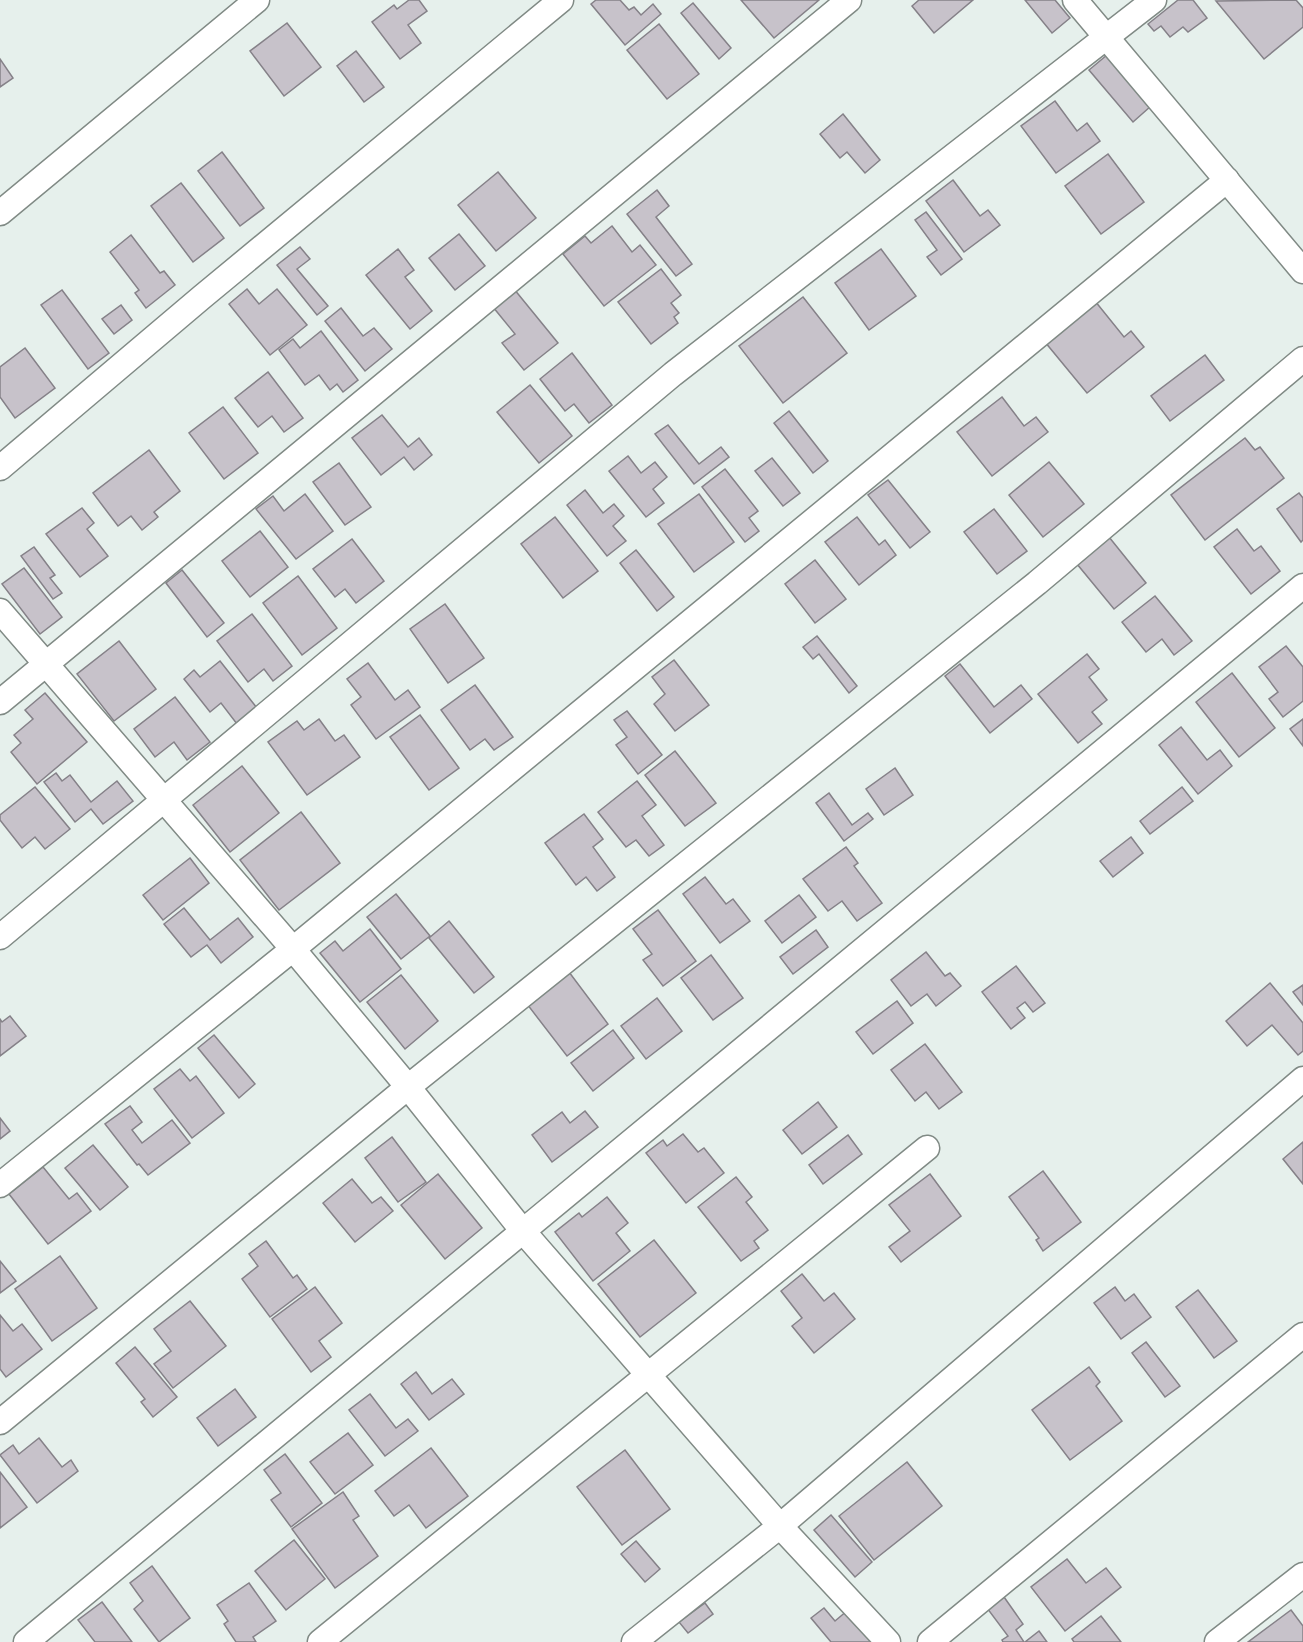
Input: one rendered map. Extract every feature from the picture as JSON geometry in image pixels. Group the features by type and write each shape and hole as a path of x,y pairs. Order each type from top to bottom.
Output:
{"street":[{"path":"0,213 257,0"},
{"path":"0,468 202,297 561,0"},
{"path":"0,702 849,0"},
{"path":"1075,0 1303,271"},
{"path":"0,937 673,374 1155,0"},
{"path":"0,1185 293,949 1227,180"},
{"path":"0,1422 408,1087 1037,583 1303,359"},
{"path":"26,1642 1303,586"},
{"path":"0,612 293,949 408,1087 522,1230 780,1526 888,1642"},
{"path":"634,1642 780,1526 1303,1079"},
{"path":"320,1642 927,1148"},
{"path":"930,1642 1303,1335"},
{"path":"1217,1642 1303,1575"}],"building":[{"path":"409,0 419,0 427,11 408,25 421,43 400,59 372,22 394,5 397,9"},
{"path":"596,0 620,0 629,10 634,7 641,15 653,4 661,14 625,45 591,4"},
{"path":"741,0 819,0 774,38"},
{"path":"919,0 973,0 934,33 912,6"},
{"path":"1025,0 1055,0 1070,18 1052,33"},
{"path":"1178,0 1193,0 1207,18 1188,32 1183,27 1170,37 1161,26 1154,31 1148,24"},
{"path":"1296,0 1303,8 1303,27 1264,59 1216,1"},
{"path":"693,3 731,48 719,59 681,13"},
{"path":"287,23 321,67 284,96 250,51"},
{"path":"659,24 699,74 667,99 627,50"},
{"path":"356,51 384,87 364,102 337,66"},
{"path":"1107,55 1151,106 1133,122 1089,70"},
{"path":"0,59 13,78 0,87"},
{"path":"1055,101 1077,131 1087,123 1100,141 1056,173 1021,126"},
{"path":"843,114 880,160 865,173 847,152 840,158 820,134"},
{"path":"222,152 264,208 240,226 198,171"},
{"path":"1108,154 1144,202 1101,234 1065,186"},
{"path":"498,172 536,218 496,251 458,205"},
{"path":"953,180 980,216 988,210 1000,225 964,252 926,201"},
{"path":"181,183 224,238 193,262 151,206"},
{"path":"657,190 669,206 656,217 692,264 676,276 627,214"},
{"path":"926,212 962,259 941,275 927,257 937,250 915,220"},
{"path":"612,226 632,252 640,245 656,265 604,306 563,254 585,236 591,243"},
{"path":"459,234 485,266 455,290 429,258"},
{"path":"131,235 160,273 164,271 175,285 146,308 135,293 139,290 110,252"},
{"path":"300,247 310,259 297,269 328,306 317,315 277,265"},
{"path":"398,249 414,270 405,277 432,311 410,329 366,275"},
{"path":"881,249 916,296 869,330 835,283"},
{"path":"661,269 681,295 671,303 679,313 674,317 678,323 651,344 618,302"},
{"path":"247,289 259,304 277,289 307,325 270,355 229,304"},
{"path":"514,289 558,343 524,370 502,343 515,334 493,307"},
{"path":"62,290 109,353 88,369 41,305"},
{"path":"803,297 847,353 783,403 739,346"},
{"path":"1095,301 1124,337 1131,331 1144,347 1087,393 1045,342"},
{"path":"121,305 132,320 114,334 102,319"},
{"path":"341,308 363,336 374,328 392,349 365,371 325,321"},
{"path":"321,331 358,380 343,392 337,384 330,390 319,375 305,385 279,350 293,339 300,348"},
{"path":"25,348 55,388 15,418 0,397 0,367"},
{"path":"572,353 612,405 589,423 574,404 565,411 540,379"},
{"path":"1205,355 1224,380 1170,421 1151,396"},
{"path":"268,372 303,418 284,432 272,416 258,427 235,398"},
{"path":"530,385 572,436 539,463 497,412"},
{"path":"1002,397 1024,426 1036,417 1048,432 992,476 957,432"},
{"path":"223,407 258,453 224,479 189,433"},
{"path":"789,411 828,461 813,473 774,423"},
{"path":"382,415 408,447 419,438 432,455 414,470 404,457 381,475 352,438"},
{"path":"668,425 699,464 721,447 729,457 694,484 655,434"},
{"path":"1245,438 1255,450 1260,447 1284,478 1205,540 1171,495"},
{"path":"149,450 180,491 154,512 158,517 142,530 131,516 118,526 93,493"},
{"path":"628,456 641,473 655,462 667,477 653,489 664,503 646,517 609,471"},
{"path":"772,458 800,493 783,506 755,471"},
{"path":"1049,462 1084,504 1043,537 1009,495"},
{"path":"339,463 371,507 345,525 313,482"},
{"path":"725,469 758,511 749,518 759,531 745,542 702,487"},
{"path":"888,480 930,532 910,548 868,495"},
{"path":"585,490 603,513 614,504 624,516 613,526 626,541 607,556 567,505"},
{"path":"1299,493 1303,498 1303,540 1301,542 1277,509"},
{"path":"305,494 333,531 296,559 256,509 273,496 284,511"},
{"path":"699,494 734,542 694,572 658,524"},
{"path":"82,508 94,523 87,529 108,556 80,577 46,534"},
{"path":"994,509 1027,551 997,574 964,532"},
{"path":"555,517 598,571 563,598 521,544"},
{"path":"857,517 879,545 885,540 896,555 859,585 825,542"},
{"path":"1237,529 1254,551 1261,546 1280,571 1251,594 1214,547"},
{"path":"260,531 288,567 250,597 222,561"},
{"path":"1109,537 1146,583 1114,609 1077,564"},
{"path":"352,539 384,581 356,603 345,589 335,597 313,569"},
{"path":"34,547 55,575 50,578 62,593 53,599 21,556"},
{"path":"636,550 674,597 657,611 620,563"},
{"path":"815,560 846,599 815,623 785,584"},
{"path":"24,568 62,617 40,634 2,584"},
{"path":"182,570 224,623 207,637 166,583"},
{"path":"298,576 337,628 302,655 263,603"},
{"path":"1155,596 1192,641 1174,655 1162,639 1146,652 1122,622"},
{"path":"445,604 484,658 448,683 410,629"},
{"path":"252,614 292,666 273,681 264,669 248,682 217,641"},
{"path":"817,636 857,686 849,693 819,654 813,659 803,647"},
{"path":"119,641 156,689 114,721 77,674"},
{"path":"1286,646 1303,667 1303,701 1283,717 1269,699 1278,692 1259,667"},
{"path":"1087,654 1099,669 1089,677 1107,700 1092,712 1102,724 1078,743 1038,694"},
{"path":"674,660 709,705 675,731 654,704 665,694 652,677"},
{"path":"220,661 257,708 237,724 221,703 210,712 184,679 194,670 200,677"},
{"path":"368,663 395,700 408,690 420,707 376,739 351,705 361,697 347,679"},
{"path":"960,664 994,707 1021,685 1032,699 990,733 945,676"},
{"path":"1232,673 1275,728 1239,757 1196,702"},
{"path":"475,685 513,737 494,750 485,739 470,750 441,710"},
{"path":"45,693 87,742 37,784 11,752 21,743 14,735 33,719 25,710"},
{"path":"175,697 210,742 187,760 174,742 155,757 134,729"},
{"path":"627,711 662,755 638,774 616,745 627,737 614,720"},
{"path":"420,715 459,768 429,790 390,737"},
{"path":"319,719 335,741 344,735 360,757 307,795 268,742 297,721 304,730"},
{"path":"1303,719 1303,746 1290,729"},
{"path":"1181,727 1207,760 1220,750 1232,766 1198,794 1159,745"},
{"path":"675,751 716,803 685,826 645,775"},
{"path":"242,766 279,813 230,852 193,805"},
{"path":"895,768 913,795 884,815 866,789"},
{"path":"56,773 62,781 70,775 91,802 117,781 133,801 103,824 91,809 75,822 44,782"},
{"path":"637,781 656,805 642,816 664,845 649,856 636,840 626,847 598,812"},
{"path":"35,787 70,829 45,849 35,837 22,848 0,820 0,815"},
{"path":"1182,787 1193,801 1150,834 1140,821"},
{"path":"829,793 852,825 868,813 873,819 844,841 816,803"},
{"path":"301,812 340,863 279,910 240,860"},
{"path":"584,814 603,839 593,847 615,877 597,891 586,877 576,885 545,843"},
{"path":"1131,837 1143,853 1113,877 1100,861"},
{"path":"846,847 858,863 854,866 882,903 857,921 842,901 828,911 803,879"},
{"path":"190,858 209,883 163,920 143,895"},
{"path":"705,877 726,904 733,899 750,921 720,943 683,894"},
{"path":"396,894 430,936 401,959 367,917"},
{"path":"799,895 816,917 782,943 765,921"},
{"path":"184,908 210,940 238,918 253,937 221,963 207,945 191,957 164,924"},
{"path":"658,910 696,961 663,986 643,960 652,954 633,929"},
{"path":"449,921 494,977 474,993 429,938"},
{"path":"370,929 401,969 360,1002 320,953 335,941 343,951"},
{"path":"816,930 828,947 793,974 780,957"},
{"path":"926,952 945,976 950,973 961,986 936,1006 927,994 911,1006 891,980"},
{"path":"711,955 743,998 713,1020 681,978"},
{"path":"1016,966 1045,1003 1033,1012 1025,1002 1017,1008 1025,1018 1011,1029 982,992"},
{"path":"569,972 608,1024 567,1056 527,1004"},
{"path":"401,975 438,1021 405,1049 367,1002"},
{"path":"1270,983 1303,1023 1303,1051 1298,1055 1272,1025 1247,1046 1226,1021"},
{"path":"1303,985 1303,1005 1293,992"},
{"path":"657,998 682,1031 646,1059 621,1026"},
{"path":"897,1001 913,1023 873,1054 856,1032"},
{"path":"10,1016 26,1036 0,1056 0,1019 2,1022"},
{"path":"613,1030 634,1058 593,1091 571,1063"},
{"path":"214,1035 255,1084 239,1098 198,1048"},
{"path":"925,1044 962,1092 939,1109 926,1092 915,1101 891,1070"},
{"path":"180,1069 190,1081 196,1076 224,1113 192,1138 154,1089"},
{"path":"818,1102 837,1127 802,1154 783,1130"},
{"path":"130,1106 142,1122 132,1130 142,1143 172,1120 190,1143 148,1175 139,1164 137,1165 105,1124"},
{"path":"585,1111 598,1127 552,1162 532,1135 562,1112 570,1123"},
{"path":"0,1118 10,1131 0,1139"},
{"path":"683,1134 698,1152 704,1148 724,1173 686,1203 646,1153 663,1140 667,1146"},
{"path":"848,1135 862,1154 823,1184 809,1165"},
{"path":"392,1137 426,1182 398,1202 365,1158"},
{"path":"1303,1142 1303,1184 1283,1159"},
{"path":"93,1145 128,1187 100,1210 65,1168"},
{"path":"43,1167 69,1199 77,1193 91,1211 48,1244 9,1194"},
{"path":"1043,1171 1081,1222 1043,1251 1036,1240 1039,1238 1009,1197"},
{"path":"438,1174 482,1228 445,1259 401,1205"},
{"path":"930,1174 961,1216 901,1262 889,1247 910,1231 889,1205"},
{"path":"736,1177 752,1197 746,1202 768,1230 754,1241 759,1248 741,1261 698,1207"},
{"path":"352,1179 372,1203 381,1197 393,1211 355,1242 323,1203"},
{"path":"607,1197 628,1223 616,1233 630,1251 593,1281 555,1232 579,1213 582,1217"},
{"path":"654,1240 696,1293 640,1337 598,1284"},
{"path":"266,1241 293,1278 297,1275 307,1289 270,1317 242,1279 258,1266 249,1254"},
{"path":"60,1256 97,1308 52,1341 15,1289"},
{"path":"0,1261 16,1281 0,1293"},
{"path":"802,1274 824,1301 834,1293 855,1319 814,1353 792,1326 802,1318 781,1291"},
{"path":"315,1287 342,1323 319,1341 331,1357 311,1372 272,1319"},
{"path":"1115,1287 1125,1301 1134,1294 1151,1317 1121,1339 1094,1303"},
{"path":"1198,1290 1237,1341 1214,1358 1176,1307"},
{"path":"190,1301 226,1346 173,1388 154,1364 171,1351 154,1329"},
{"path":"0,1315 13,1331 22,1324 42,1349 6,1377 0,1369"},
{"path":"1146,1342 1180,1386 1165,1397 1132,1353"},
{"path":"135,1347 177,1397 153,1417 141,1402 145,1399 116,1363"},
{"path":"1089,1367 1100,1382 1096,1386 1122,1421 1070,1460 1032,1410"},
{"path":"416,1372 432,1394 452,1379 464,1394 429,1420 401,1384"},
{"path":"235,1389 256,1417 218,1446 197,1418"},
{"path":"370,1394 396,1428 408,1419 418,1431 385,1456 349,1410"},
{"path":"348,1433 373,1465 335,1494 310,1462"},
{"path":"39,1438 62,1467 71,1460 78,1471 37,1503 0,1455 13,1445 19,1454"},
{"path":"431,1448 468,1496 426,1528 409,1505 394,1516 375,1491"},
{"path":"625,1450 670,1509 622,1545 577,1487"},
{"path":"285,1454 322,1503 291,1527 271,1500 281,1493 264,1470"},
{"path":"907,1462 942,1506 874,1560 839,1516"},
{"path":"0,1472 27,1507 0,1528"},
{"path":"343,1492 359,1516 353,1520 378,1556 335,1588 292,1529"},
{"path":"831,1515 872,1562 855,1577 814,1530"},
{"path":"294,1540 325,1579 286,1610 255,1571"},
{"path":"636,1541 660,1569 645,1582 621,1554"},
{"path":"1067,1559 1086,1583 1106,1568 1121,1587 1065,1631 1031,1587"},
{"path":"152,1566 190,1618 159,1642 134,1609 143,1601 130,1583"},
{"path":"249,1583 276,1621 253,1637 256,1642 236,1642 224,1624 228,1621 217,1605"},
{"path":"1004,1597 1023,1624 1016,1630 1024,1642 1003,1642 1002,1640 1008,1636 987,1608"},
{"path":"102,1602 132,1642 95,1642 78,1620"},
{"path":"705,1603 713,1614 688,1633 679,1622"},
{"path":"824,1608 835,1621 848,1610 874,1642 831,1642 811,1618"},
{"path":"1291,1610 1303,1626 1303,1642 1248,1642"},
{"path":"1101,1616 1121,1642 1074,1642 1072,1639"},
{"path":"1039,1631 1047,1642 1025,1642"}]}
